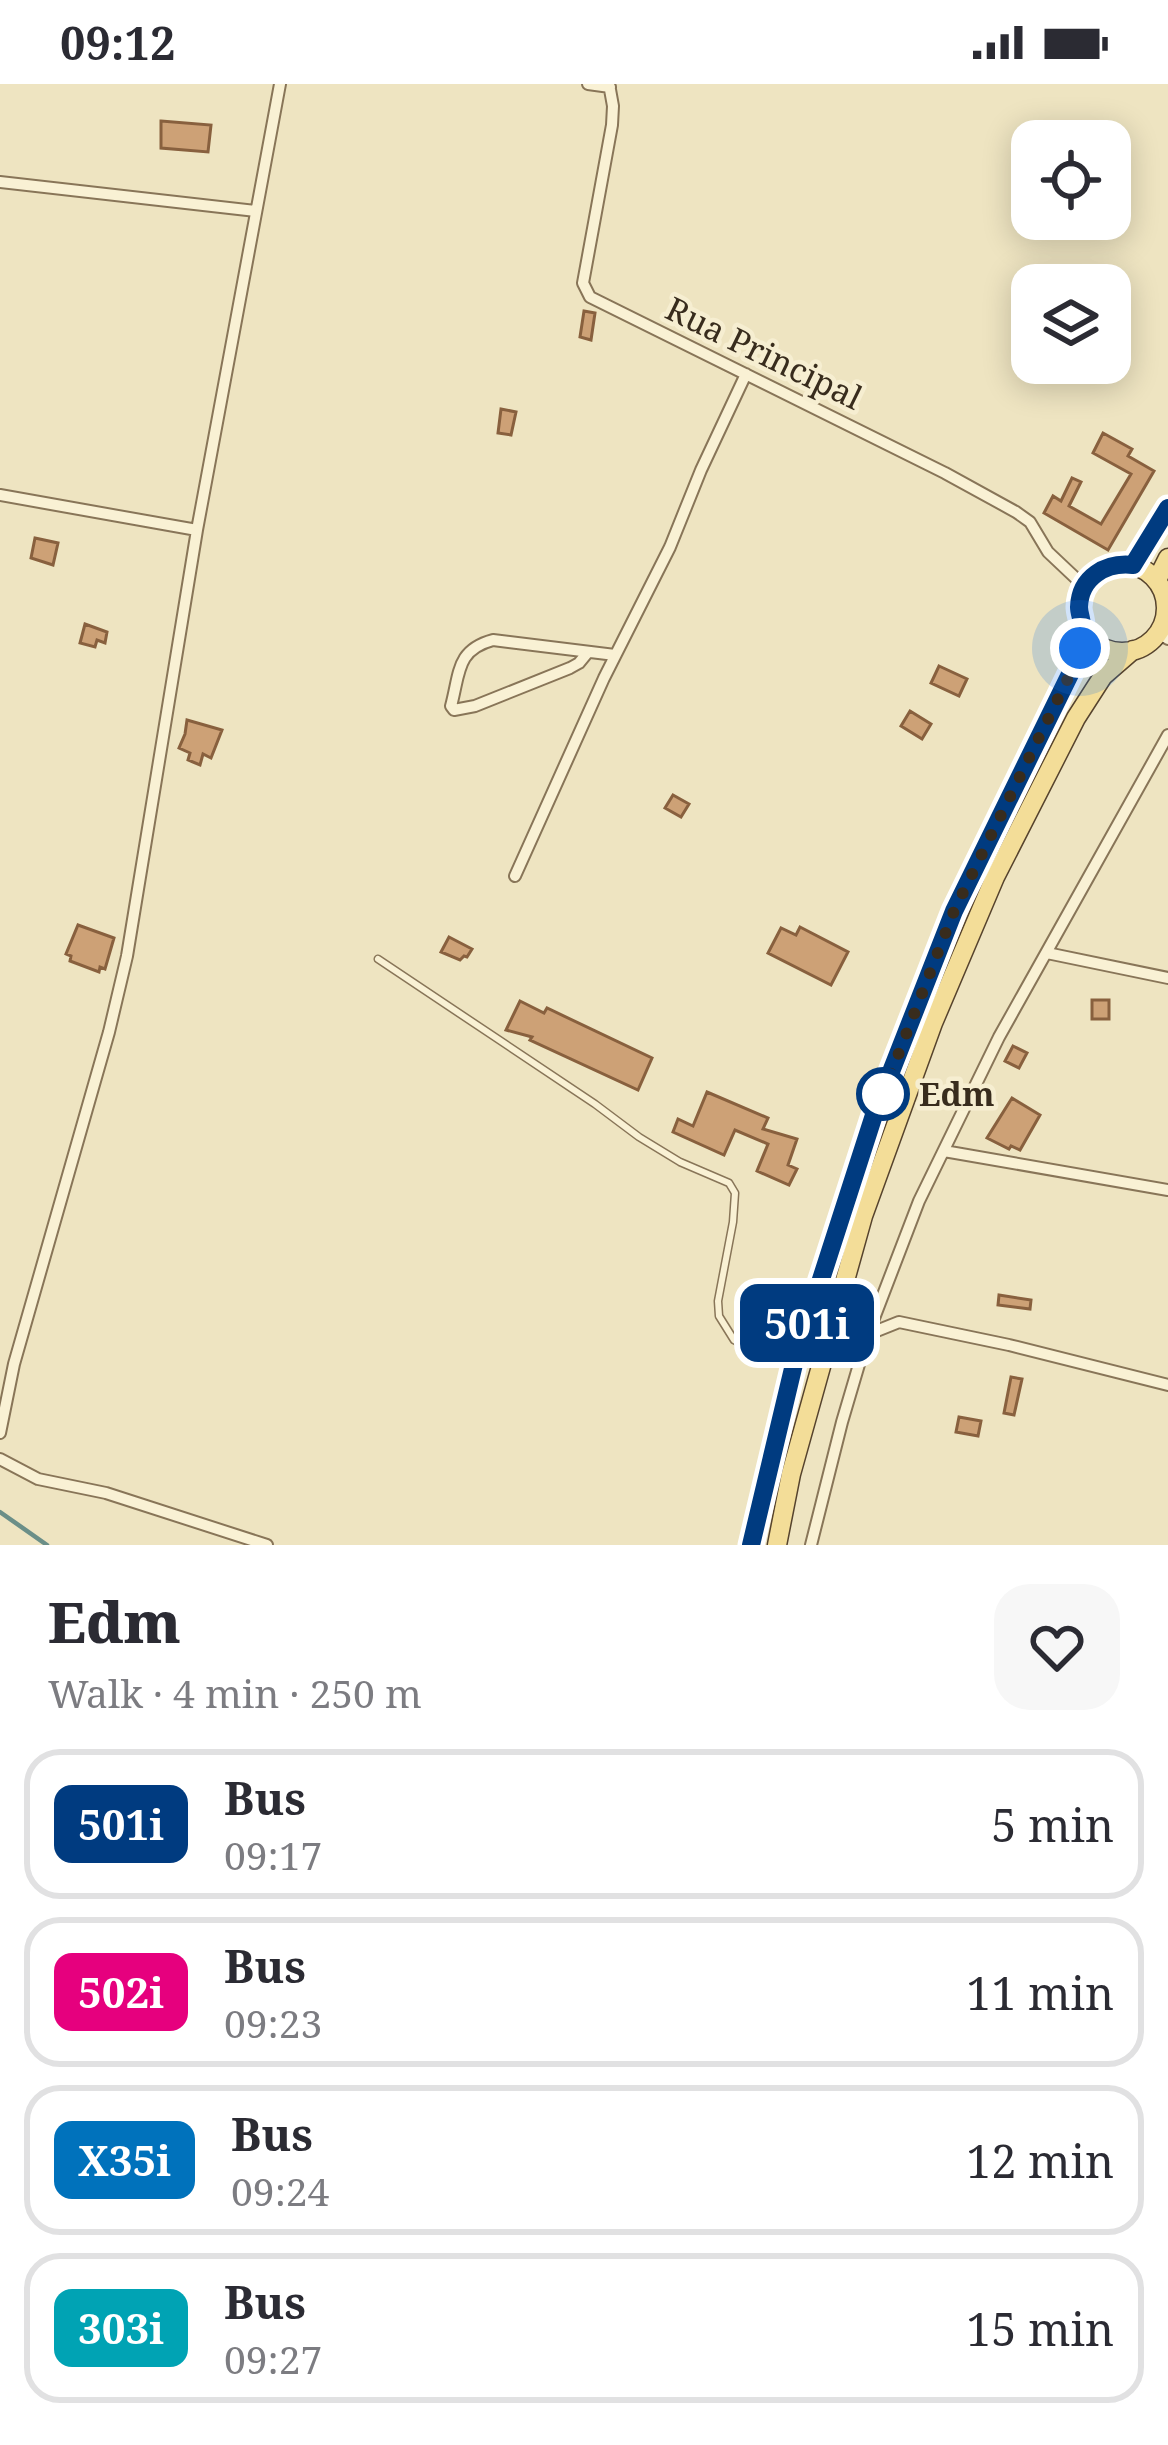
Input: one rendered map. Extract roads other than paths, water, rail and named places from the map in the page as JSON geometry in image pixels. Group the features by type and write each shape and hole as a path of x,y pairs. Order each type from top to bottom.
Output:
{"main road":[{"path":"1133,565 1168,508"},
{"path":"1157,580 1168,558"},
{"path":"751,1545 795,1360 874,1115 925,984 954,911 1075,664 1084,586 1100,570 1133,565 1157,580 1164,592 1163,636 1133,650 1103,676 1076,718 995,877 933,1023 863,1216 790,1474 777,1545"},
{"path":"1082,626 1103,647 1133,650"}],"street":[{"path":"0,1433 14,1364 127,956 197,530 280,84"},
{"path":"588,84 609,86"},
{"name":"Rua Principal","path":"609,86 612,124 584,283 590,297 1016,512 1084,586"},
{"path":"0,182 256,211"},
{"path":"515,876 746,374"},
{"path":"0,495 197,530"},
{"path":"588,652 570,668 475,706 454,710 452,706 465,656 482,643 493,640 588,652 615,656"},
{"path":"811,1545 868,1334 919,1201 999,1037 1168,735"},
{"path":"1047,953 1168,978"},
{"path":"944,1151 1168,1190"},
{"path":"882,1298 899,1322"},
{"path":"868,1334 899,1322 1168,1385"},
{"path":"0,1459 38,1479 106,1493 267,1545"}],"lane":[{"path":"378,958 639,1137 680,1162 729,1183 735,1193 734,1208 719,1316 734,1340 755,1351 795,1360"}],"waterway":[{"path":"0,1512 47,1545"}],"place":[{"name":"Edm","path":"883,1094"}]}
